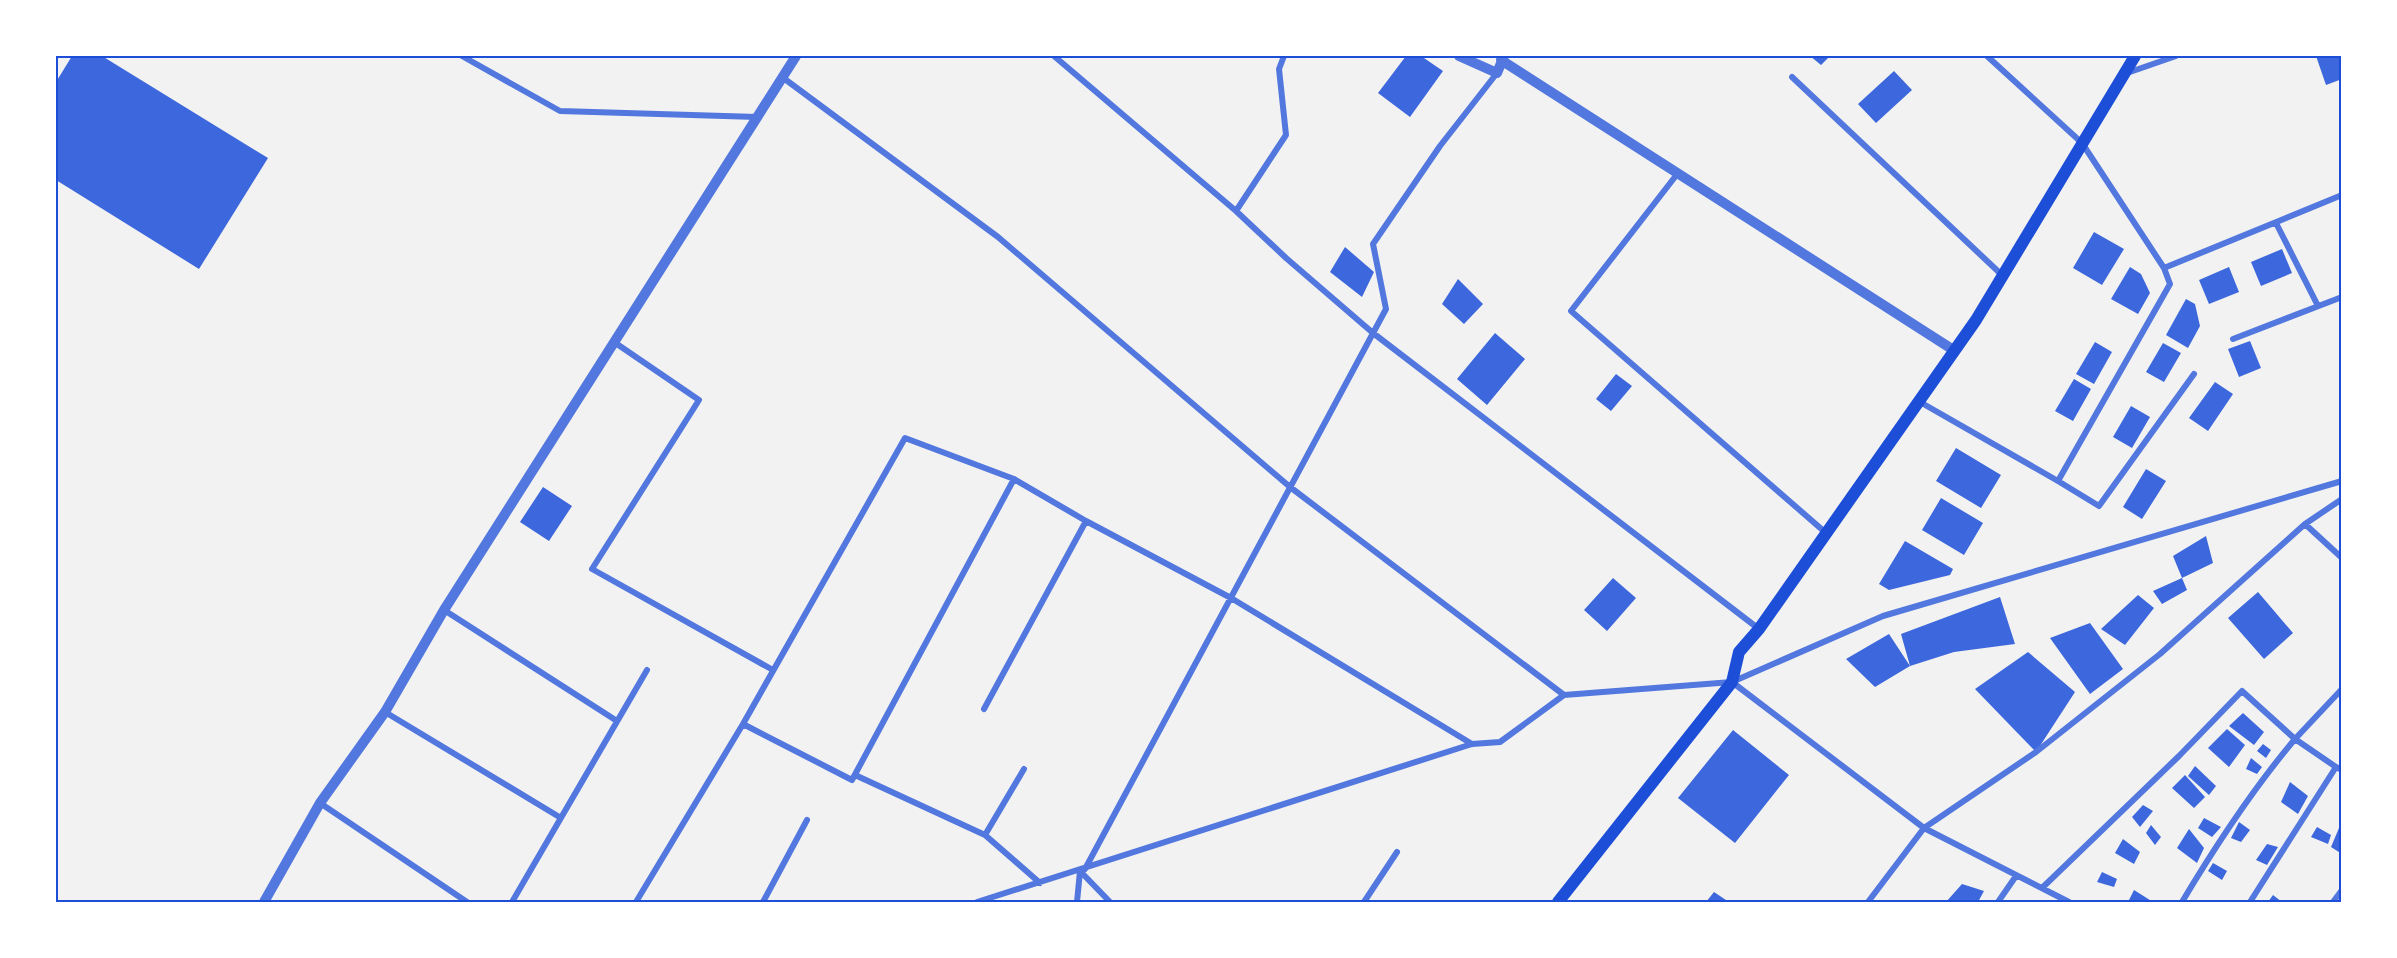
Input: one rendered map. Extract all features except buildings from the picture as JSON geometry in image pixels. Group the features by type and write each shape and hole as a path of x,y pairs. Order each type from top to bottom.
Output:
{"main road":[{"path":"1558,903 1732,682 1739,652 1759,629 1955,351 2003,276 2135,56"}],"street":[{"path":"462,56 560,111 757,117"},
{"path":"264,903 320,803 385,712 444,610 796,56"},
{"path":"1054,56 1236,211 1286,258 1373,333 1759,629"},
{"path":"1236,211 1286,135 1280,69 1284,56"},
{"path":"1459,56 1497,73"},
{"path":"1987,56 2082,143 2164,268 2170,284 2058,481"},
{"path":"2124,74 2176,56"},
{"path":"1077,903 1082,870 1386,309 1373,244 1440,146 1497,73 1503,58 1955,351"},
{"path":"782,77 998,237 1290,487 1564,695"},
{"path":"1792,77 2003,276"},
{"path":"1678,173 1571,311 1826,533"},
{"path":"2164,268 2342,195"},
{"path":"2276,223 2318,306"},
{"path":"2233,339 2342,297"},
{"path":"613,342 699,400 592,569 773,670"},
{"path":"1920,402 2099,506 2194,374"},
{"path":"636,903 742,724 905,438 1014,479 1086,521 1231,598 1472,744"},
{"path":"742,724 852,780 1014,479"},
{"path":"977,903 1472,744 1500,742 1564,695 1732,682 1883,616 2342,481"},
{"path":"1868,903 1924,828 2036,752 2160,654 2305,524 2342,500"},
{"path":"984,709 1086,521"},
{"path":"2305,524 2342,558"},
{"path":"444,610 617,721"},
{"path":"512,903 647,670"},
{"path":"1732,682 1924,828 2069,903"},
{"path":"2182,903 2212,851 2258,785 2295,739 2342,689"},
{"path":"2042,888 2179,756 2242,691 2295,739 2338,769 2250,903"},
{"path":"385,712 561,818"},
{"path":"985,835 1024,769"},
{"path":"855,775 985,835 1040,883"},
{"path":"320,803 467,903"},
{"path":"763,903 807,820"},
{"path":"1364,903 1397,852"},
{"path":"1082,870 1110,903"},
{"path":"1998,903 2016,876"},
{"path":"2333,903 2342,890"}]}
